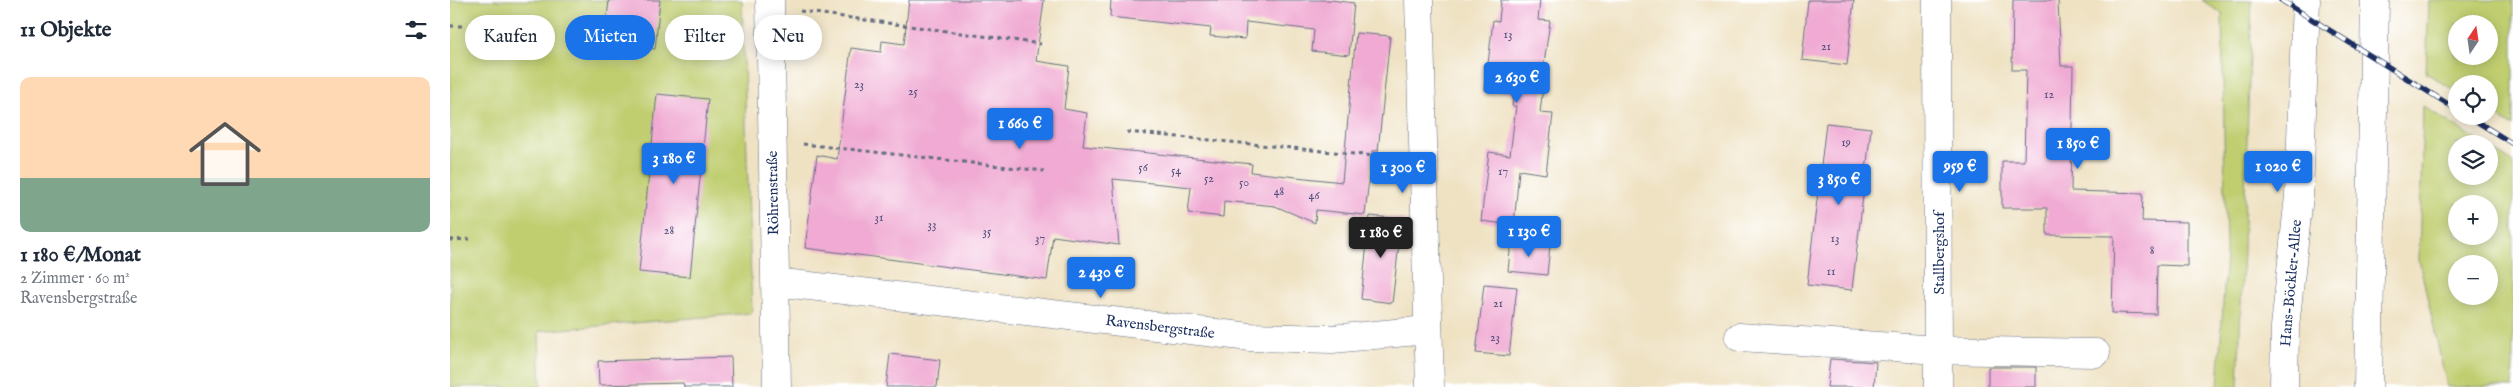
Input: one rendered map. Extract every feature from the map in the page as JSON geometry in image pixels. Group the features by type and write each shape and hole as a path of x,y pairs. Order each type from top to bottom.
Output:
{"street":[{"path":"1419,0 1430,387"},
{"name":"Stallbergshof","path":"1937,0 1938,387"},
{"name":"Hans-Böckler-Allee","path":"2284,387 2285,326 2299,196 2306,0"},
{"path":"2368,387 2375,0"},
{"name":"Röhrenstraße","path":"770,4 777,387"},
{"name":"Ravensbergstraße","path":"775,282 1250,337 1332,339 1427,330"},
{"path":"1738,337 1939,350 2096,353"}],"path":[{"path":"770,4 1041,44"},
{"path":"450,26 464,26"},
{"path":"1127,132 1423,161"},
{"path":"772,141 1044,171"},
{"path":"450,240 470,239"}],"green space":[{"path":"450,0 742,0 742,15 665,15 665,60 744,60 752,313 539,331 541,387 450,387"},
{"path":"2202,0 2252,1 2238,387 2218,387 2226,254 2222,14"},
{"path":"2429,0 2513,0 2513,126 2498,117 2498,75 2448,75 2448,86 2426,73"},
{"path":"2423,106 2448,122 2448,125 2453,125 2469,135 2448,135 2448,185 2498,185 2498,153 2513,162 2513,387 2447,387 2419,260"}],"building":[{"path":"609,0 660,0 655,49 655,15 607,15"},
{"path":"909,0 1044,0 1036,61 1069,66 1064,109 1087,113 1083,146 1252,164 1251,172 1342,182 1356,33 1390,36 1378,151 1372,151 1365,215 1316,210 1315,223 1275,206 1224,201 1223,217 1188,213 1191,187 1113,179 1119,245 1053,236 1047,280 805,248 817,155 837,159 851,48 881,52 882,41 904,44"},
{"path":"1111,0 1331,0 1354,3 1349,55 1312,51 1314,30 1246,22 1245,39 1210,36 1211,28 1110,17"},
{"path":"1501,0 1540,0 1538,20 1550,21 1542,78 1544,78 1540,113 1553,114 1546,174 1519,170 1514,225 1481,221 1489,152 1510,155 1516,106 1512,106 1514,93 1485,90 1493,20 1499,21"},
{"path":"1808,0 1854,0 1847,65 1802,60"},
{"path":"2013,0 2058,0 2061,66 2073,66 2071,191 2143,193 2142,221 2187,222 2187,266 2157,265 2156,314 2112,313 2114,236 2047,235 2047,208 2002,208 2002,161 2024,161 2026,70 2012,70"},
{"path":"657,94 708,99 690,277 639,272"},
{"path":"1826,123 1871,128 1852,290 1807,285"},
{"path":"1370,216 1402,219 1392,303 1361,299"},
{"path":"1511,242 1550,246 1547,275 1508,271"},
{"path":"1484,284 1517,287 1509,356 1476,353"},
{"path":"890,354 940,360 937,387 886,387"},
{"path":"731,357 732,387 684,387 683,383 599,385 598,361"},
{"path":"1830,359 1876,362 1874,387 1827,387"},
{"path":"1988,367 2036,367 2036,387 1988,387"}],"railway":[{"path":"2281,0 2448,104"},
{"path":"2482,125 2513,144"}]}
